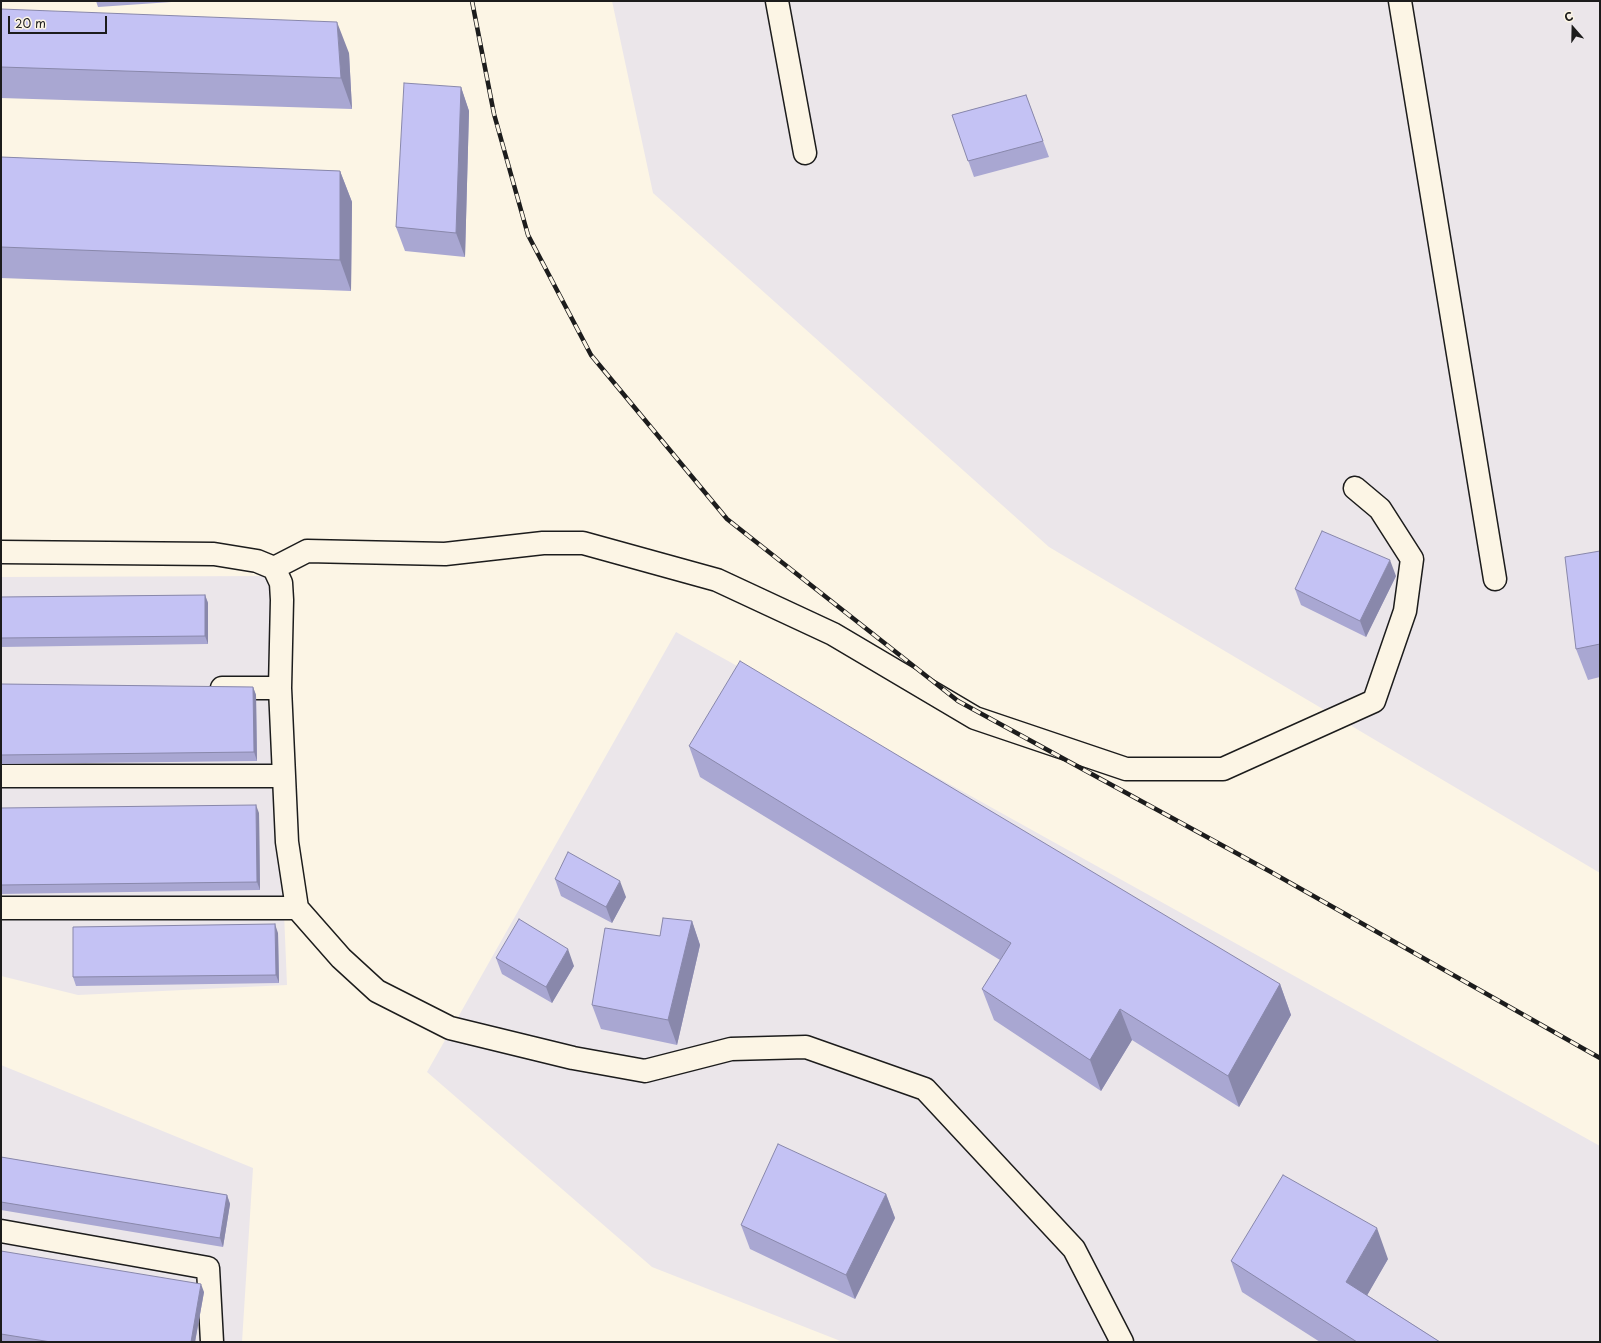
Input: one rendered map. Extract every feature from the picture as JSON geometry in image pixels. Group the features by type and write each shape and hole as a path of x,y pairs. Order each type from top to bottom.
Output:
{"lane":[{"path":"777,1 805,153"},
{"path":"1400,1 1495,579"},
{"path":"274,568 307,551 445,554 543,544 583,544 717,580 833,634 975,718 1126,769 1223,769 1374,701 1405,611 1412,559 1380,509 1356,488"},
{"path":"1,552 214,554 257,560 274,568 281,583 280,688 287,842 297,908 341,958 377,991 450,1028 573,1058 645,1071 731,1049 806,1047 925,1088 1074,1249 1122,1342"},
{"path":"201,688 280,688"},
{"path":"1,776 284,776"},
{"path":"1,908 297,908"},
{"path":"1,1231 208,1268 212,1342"}],"shaded area":[{"path":"612,1 1600,1 1600,873 1049,547 653,193"},
{"path":"270,576 287,985 78,995 1,976 1,577"},
{"path":"676,632 1600,1146 1600,1342 843,1342 652,1267 427,1072"},
{"path":"1,1065 253,1168 242,1342 1,1342"}],"building":[{"path":"1,9 337,22 341,78 1,67"},
{"path":"404,83 461,87 456,233 396,227"},
{"path":"1026,95 1043,141 968,161 952,115"},
{"path":"1,157 340,171 340,260 1,247"},
{"path":"1322,531 1390,560 1360,621 1295,589"},
{"path":"1600,551 1600,644 1576,649 1565,557"},
{"path":"205,595 205,636 1,638 1,597"},
{"path":"740,661 1280,984 1228,1076 1120,1009 1090,1060 982,989 1011,943 689,746"},
{"path":"1,684 253,687 254,752 1,755"},
{"path":"256,805 257,882 1,885 1,808"},
{"path":"568,852 620,881 606,907 555,879"},
{"path":"663,918 692,921 668,1020 592,1005 605,928 660,936"},
{"path":"519,919 568,949 546,987 496,958"},
{"path":"275,924 276,975 73,977 73,927"},
{"path":"778,1144 886,1194 846,1275 741,1225"},
{"path":"1,1157 227,1195 220,1238 1,1202"},
{"path":"1283,1175 1377,1228 1346,1282 1440,1342 1357,1342 1231,1261"},
{"path":"1,1251 201,1284 191,1342 51,1342 1,1334"}],"railway":[{"path":"472,1 494,114 528,235 591,355 727,519 958,701 1271,872 1600,1058"}]}
